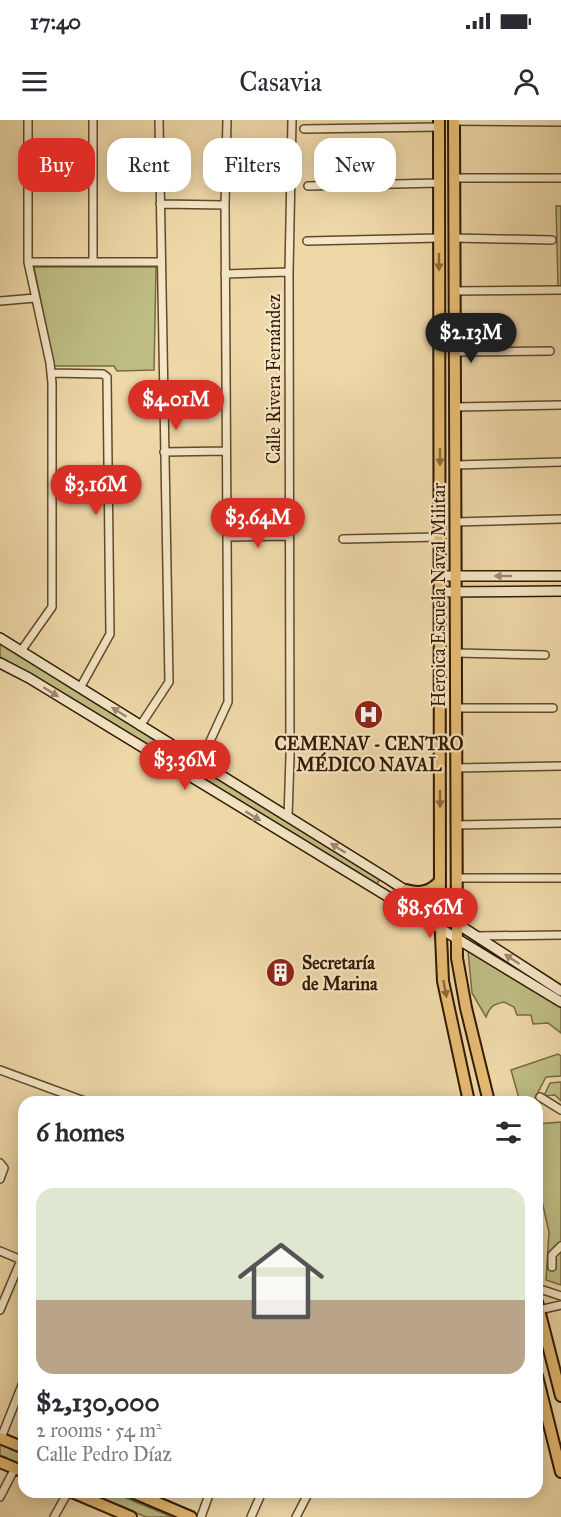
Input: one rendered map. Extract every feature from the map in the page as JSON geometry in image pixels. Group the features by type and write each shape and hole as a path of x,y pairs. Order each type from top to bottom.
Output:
{"main road":[{"name":"Heroica Escuela Naval Militar","path":"454,121 456,923 459,976 488,1096"},
{"name":"Heroica Escuela Naval Militar","path":"439,123 440,913 443,981 468,1096"},
{"path":"440,576 561,576"},
{"path":"441,592 561,591"},
{"path":"0,638 406,890 561,991"},
{"path":"0,663 37,683 561,1002"},
{"path":"406,890 426,891 440,881"},
{"path":"543,1326 561,1396"},
{"path":"543,1400 561,1472"},
{"path":"0,1438 18,1446"},
{"path":"0,1462 18,1469"},
{"path":"84,1498 115,1514 131,1517"},
{"path":"147,1498 191,1517"}],"street":[{"path":"21,651 52,607 51,372 28,262 28,120"},
{"path":"93,120 93,262"},
{"path":"140,726 169,682 159,120"},
{"path":"200,763 228,702 225,274 227,120"},
{"name":"Calle Rivera Fernández","path":"288,817 290,757 289,272 292,120"},
{"path":"454,121 561,122"},
{"path":"304,129 439,123"},
{"path":"454,178 561,178"},
{"path":"308,186 439,183"},
{"path":"160,204 225,205"},
{"path":"308,241 439,238"},
{"path":"454,238 552,240"},
{"path":"28,262 161,262"},
{"path":"225,274 289,272"},
{"path":"454,291 559,290"},
{"path":"0,301 34,298"},
{"path":"455,352 550,351"},
{"path":"51,372 103,374 107,377 110,634 80,688"},
{"path":"455,407 561,405"},
{"path":"164,452 226,451"},
{"path":"455,465 561,462"},
{"path":"455,522 561,519"},
{"path":"227,537 289,536"},
{"path":"343,539 440,537"},
{"path":"456,653 545,655"},
{"path":"456,708 553,708"},
{"path":"456,768 561,766"},
{"path":"456,825 561,823"},
{"path":"456,878 561,878"},
{"path":"477,936 561,935"},
{"path":"0,1070 70,1096"},
{"path":"543,1099 561,1110"},
{"path":"0,1163 4,1168 0,1179"},
{"path":"552,1267 552,1255 561,1246"},
{"path":"0,1251 18,1256"},
{"path":"0,1311 18,1270"},
{"path":"543,1290 561,1296"},
{"path":"543,1306 561,1305"},
{"path":"0,1438 18,1394"},
{"path":"0,1497 18,1473"},
{"path":"54,1517 65,1498"},
{"path":"201,1517 208,1498"},
{"path":"251,1517 259,1498"},
{"path":"296,1517 306,1498"}],"shaded area":[{"path":"556,206 561,206 561,286 558,286"},
{"path":"34,267 156,267 154,370 117,371 114,366 54,366"},
{"path":"0,643 380,879 377,884 0,657"},
{"path":"468,951 561,1006 561,1033 548,1023 533,1024 531,1015 517,1015 514,1007 504,1002 493,1006 486,1017 472,993"},
{"path":"558,1054 561,1056 561,1076 546,1077 536,1096 518,1096 511,1070"},
{"path":"561,1082 561,1101 555,1095 544,1096 550,1083"},
{"path":"561,1122 561,1285 546,1280 549,1232 543,1206 543,1124"},
{"path":"0,1444 18,1452 18,1464 0,1456"},
{"path":"100,1498 126,1498 172,1517 146,1517"}],"place":[{"name":"CEMENAV - CENTRO MÉDICO NAVAL","path":"369,715"},
{"name":"Secretaría de Marina","path":"281,973"}]}
